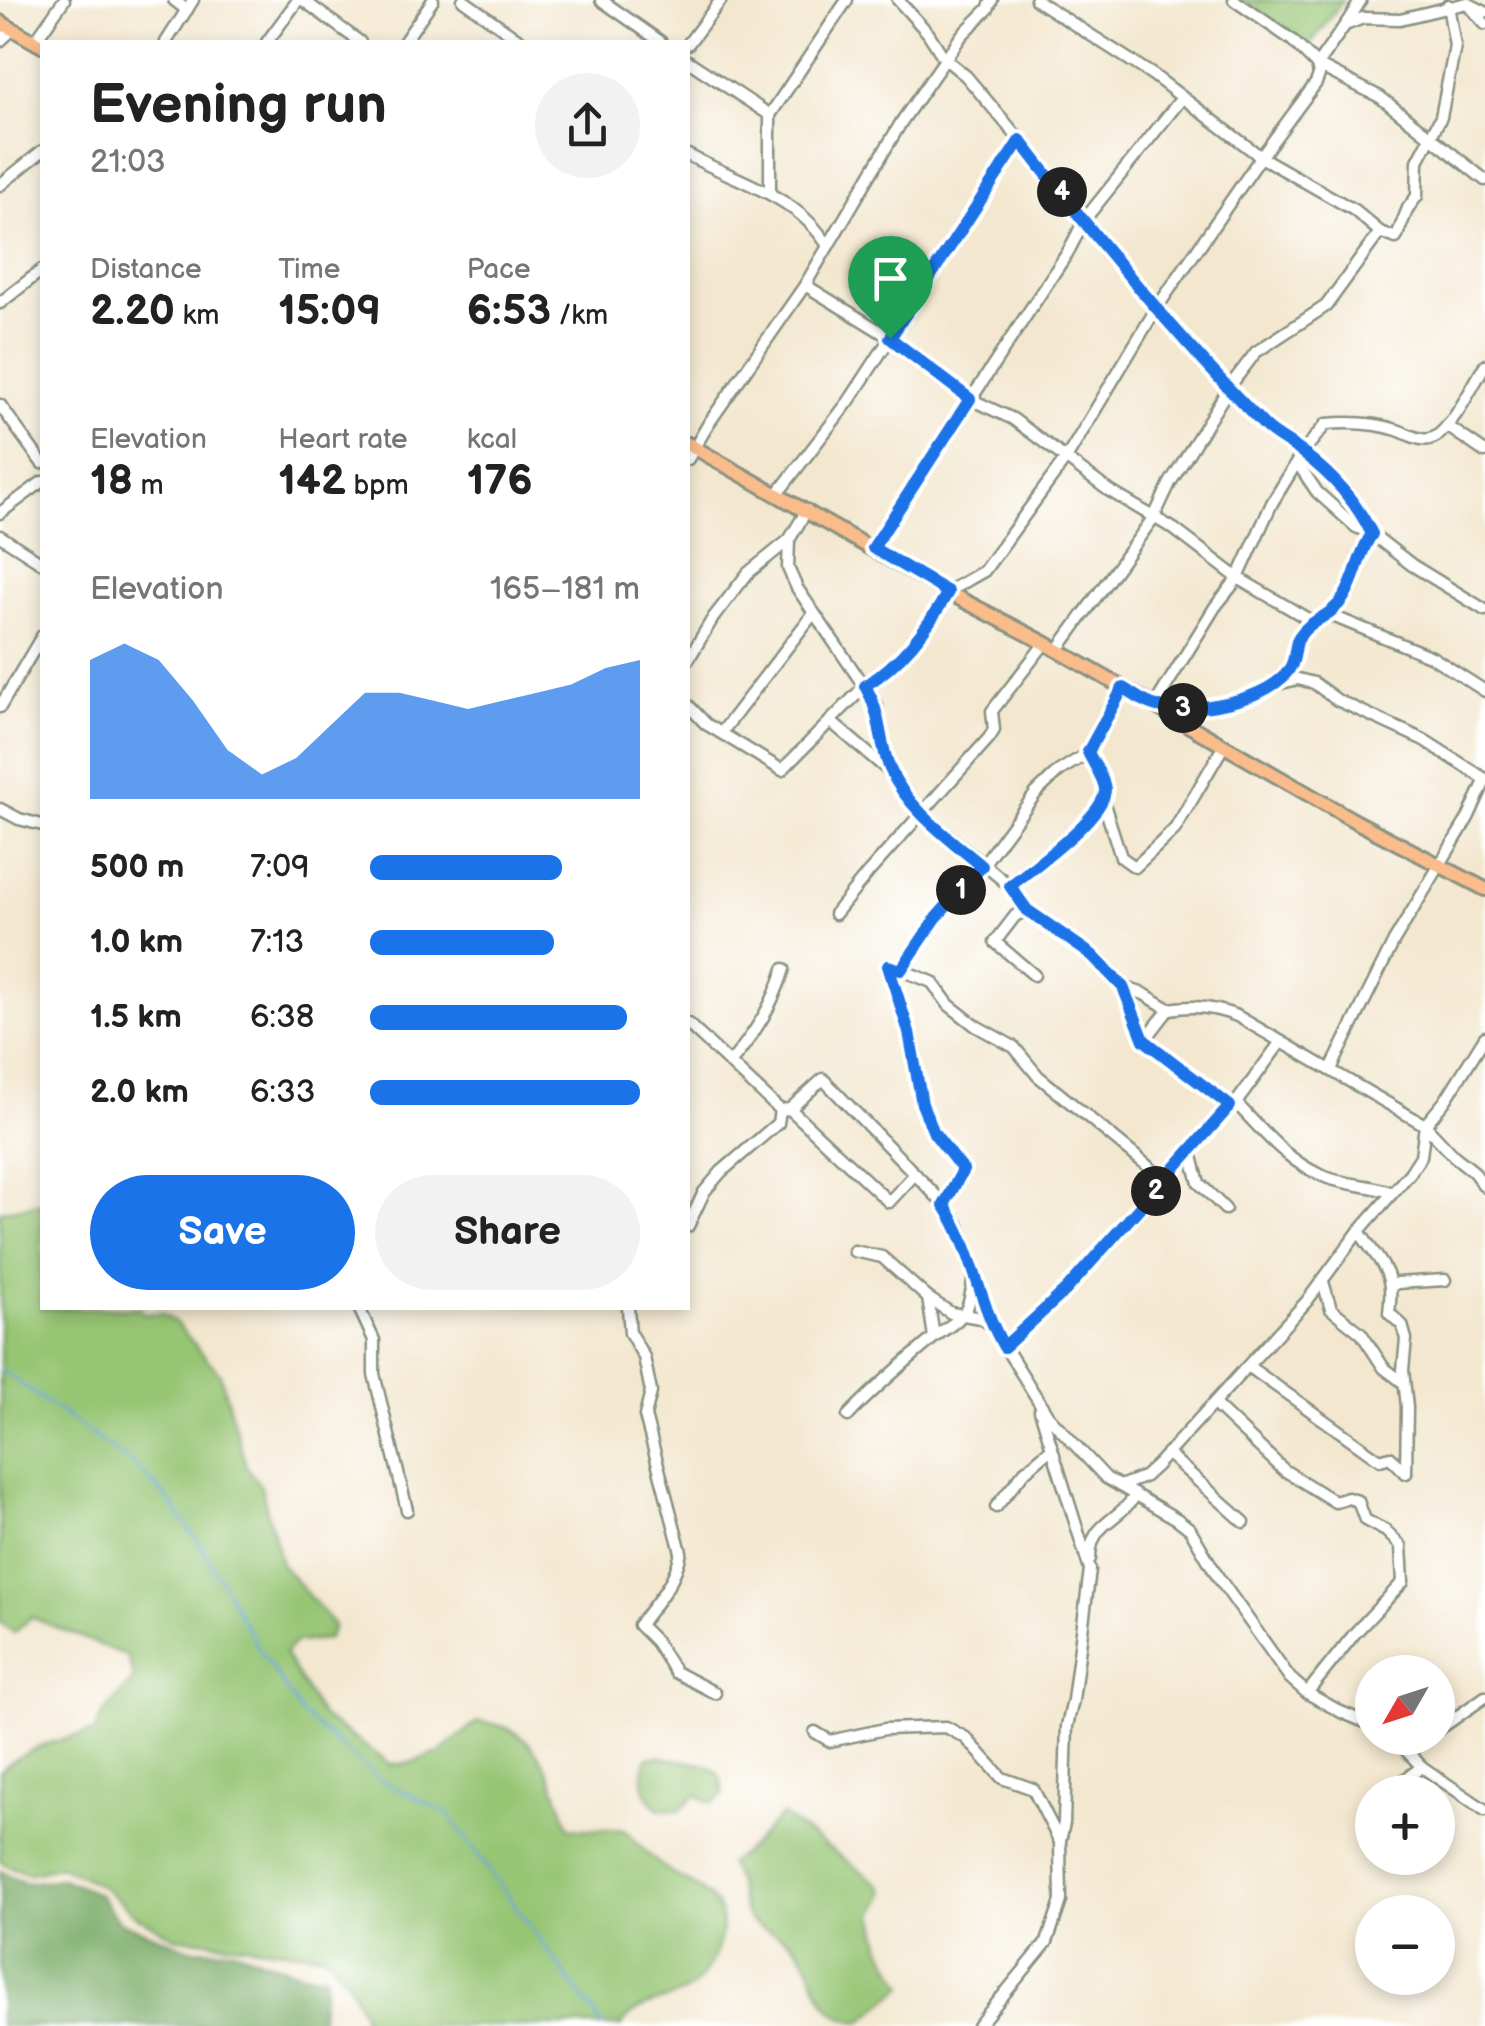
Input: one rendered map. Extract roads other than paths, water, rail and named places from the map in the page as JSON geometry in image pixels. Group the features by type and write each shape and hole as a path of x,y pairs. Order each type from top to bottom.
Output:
{"main road":[{"path":"0,22 39,44"},
{"path":"690,451 778,493 1223,747 1485,889"}],"street":[{"path":"41,40 64,0"},
{"path":"167,40 190,5 174,0"},
{"path":"268,40 300,0 357,40"},
{"path":"405,40 432,0"},
{"path":"462,0 519,40"},
{"path":"601,0 658,40"},
{"path":"690,41 720,0"},
{"path":"770,193 770,114 844,4 830,0"},
{"path":"898,0 944,58 966,76 1020,140 1156,308 1268,430 1344,490 1360,509 1372,534"},
{"path":"690,451 805,286 902,121 944,58 992,0"},
{"path":"1036,0 1154,75 1261,157 1354,210 1380,232 1396,238 1417,196 1418,160 1441,117 1455,46 1448,5"},
{"path":"1234,0 1292,40 1317,65 1380,97 1485,180"},
{"path":"690,707 706,724 782,770 865,686 904,655 948,592 984,571 1067,457 1156,308 1316,82 1317,65 1361,0"},
{"path":"1345,25 1363,18 1400,18 1465,2 1485,12"},
{"path":"1465,2 1485,24"},
{"path":"0,42 14,29"},
{"path":"690,62 770,114"},
{"path":"873,548 1068,252 1085,219 1182,98"},
{"path":"778,493 849,402 1020,140"},
{"path":"0,185 40,153"},
{"path":"690,155 770,193 814,222 828,246"},
{"path":"835,914 989,738 994,730 992,711 1052,647 1154,517 1170,483 1230,386 1256,352 1326,306 1380,232"},
{"path":"0,302 40,272"},
{"path":"805,286 890,338 970,399 1012,419 1238,578 1312,622"},
{"path":"1330,1069 1394,941 1468,818 1485,780 1424,740 1336,700 1314,683 1298,679 1272,685 1248,697 1194,709 1154,706 1215,607 1238,578 1272,503 1326,424 1347,422 1394,428 1420,439 1433,438 1447,426 1485,365"},
{"path":"0,405 40,460"},
{"path":"1447,426 1485,452"},
{"path":"1300,457 1316,492 1356,528 1372,534 1412,565 1485,610"},
{"path":"0,513 40,483"},
{"path":"690,657 713,618 748,573 789,540 807,510"},
{"path":"1272,685 1291,667 1298,639 1312,622 1330,615 1347,594 1361,550 1372,534"},
{"path":"0,536 40,563"},
{"path":"789,540 788,568 813,614 877,705 891,772"},
{"path":"722,732 813,614"},
{"path":"1330,615 1432,657 1485,691"},
{"path":"2,701 40,639"},
{"path":"901,970 936,918 982,866 1036,793 1088,752 1123,688"},
{"path":"830,721 891,772 921,814 1010,886 1027,910 1092,955 1123,987 1144,1040 1232,1104 1298,1163 1315,1173 1390,1192"},
{"path":"1088,752 1105,788 1103,801 1121,857 1135,866 1176,830 1223,747"},
{"path":"1010,886 1069,837 1103,801"},
{"path":"0,808 40,824"},
{"path":"1027,910 1014,916 994,942 1034,975"},
{"path":"944,1205 963,1170 934,1133 922,1104 909,1032 888,966 932,982 949,1005 1014,1047 1038,1076 1166,1180"},
{"path":"730,1062 761,1026 777,994 784,968"},
{"path":"1123,987 1168,1009 1191,1005 1237,1016 1425,1125 1485,1187"},
{"path":"1144,1040 1168,1009"},
{"path":"690,1026 889,1202 915,1174"},
{"path":"1120,1486 1144,1476 1323,1282 1360,1230 1422,1156 1425,1125 1445,1101 1485,1037"},
{"path":"1004,1347 1066,1290 1118,1228 1166,1180 1280,1043"},
{"path":"690,1222 704,1192 722,1172 778,1123 785,1109 823,1079 944,1205 959,1226 992,1326 1037,1400 1106,1478 1190,1529 1290,1678 1307,1693 1355,1717"},
{"path":"1190,1149 1199,1182 1226,1208"},
{"path":"1248,1366 1380,1460 1390,1457 1406,1474 1406,1339 1402,1325 1389,1313 1389,1272 1360,1230"},
{"path":"854,1251 882,1258 951,1314 982,1318 992,1326"},
{"path":"848,1416 873,1389 955,1324 968,1306 974,1276"},
{"path":"1392,1286 1445,1280"},
{"path":"1323,1282 1331,1309 1361,1333 1384,1368 1404,1383"},
{"path":"928,1298 934,1337"},
{"path":"360,1310 374,1340 374,1374 407,1510"},
{"path":"628,1310 630,1334 644,1357 651,1392 646,1416 681,1552 668,1587 639,1625 656,1642 674,1672 716,1693"},
{"path":"1037,1400 1090,1570"},
{"path":"1214,1404 1284,1470 1336,1502 1348,1498 1358,1501 1364,1520 1401,1546 1403,1582 1307,1693"},
{"path":"996,1507 1025,1470 1051,1448"},
{"path":"1166,1453 1244,1522"},
{"path":"978,2026 1047,1942 1061,1901 1066,1726 1074,1700 1090,1544 1095,1532 1135,1496"},
{"path":"1455,1718 1485,1697"},
{"path":"814,1732 830,1741 885,1729 946,1727 966,1738 1002,1778 1033,1790 1060,1841"},
{"path":"1410,1755 1485,1810"},
{"path":"1411,1775 1422,1767"}],"waterway":[{"path":"0,1369 132,1463 169,1500 203,1549 257,1646 302,1714 380,1780 447,1813 603,2026"}]}
